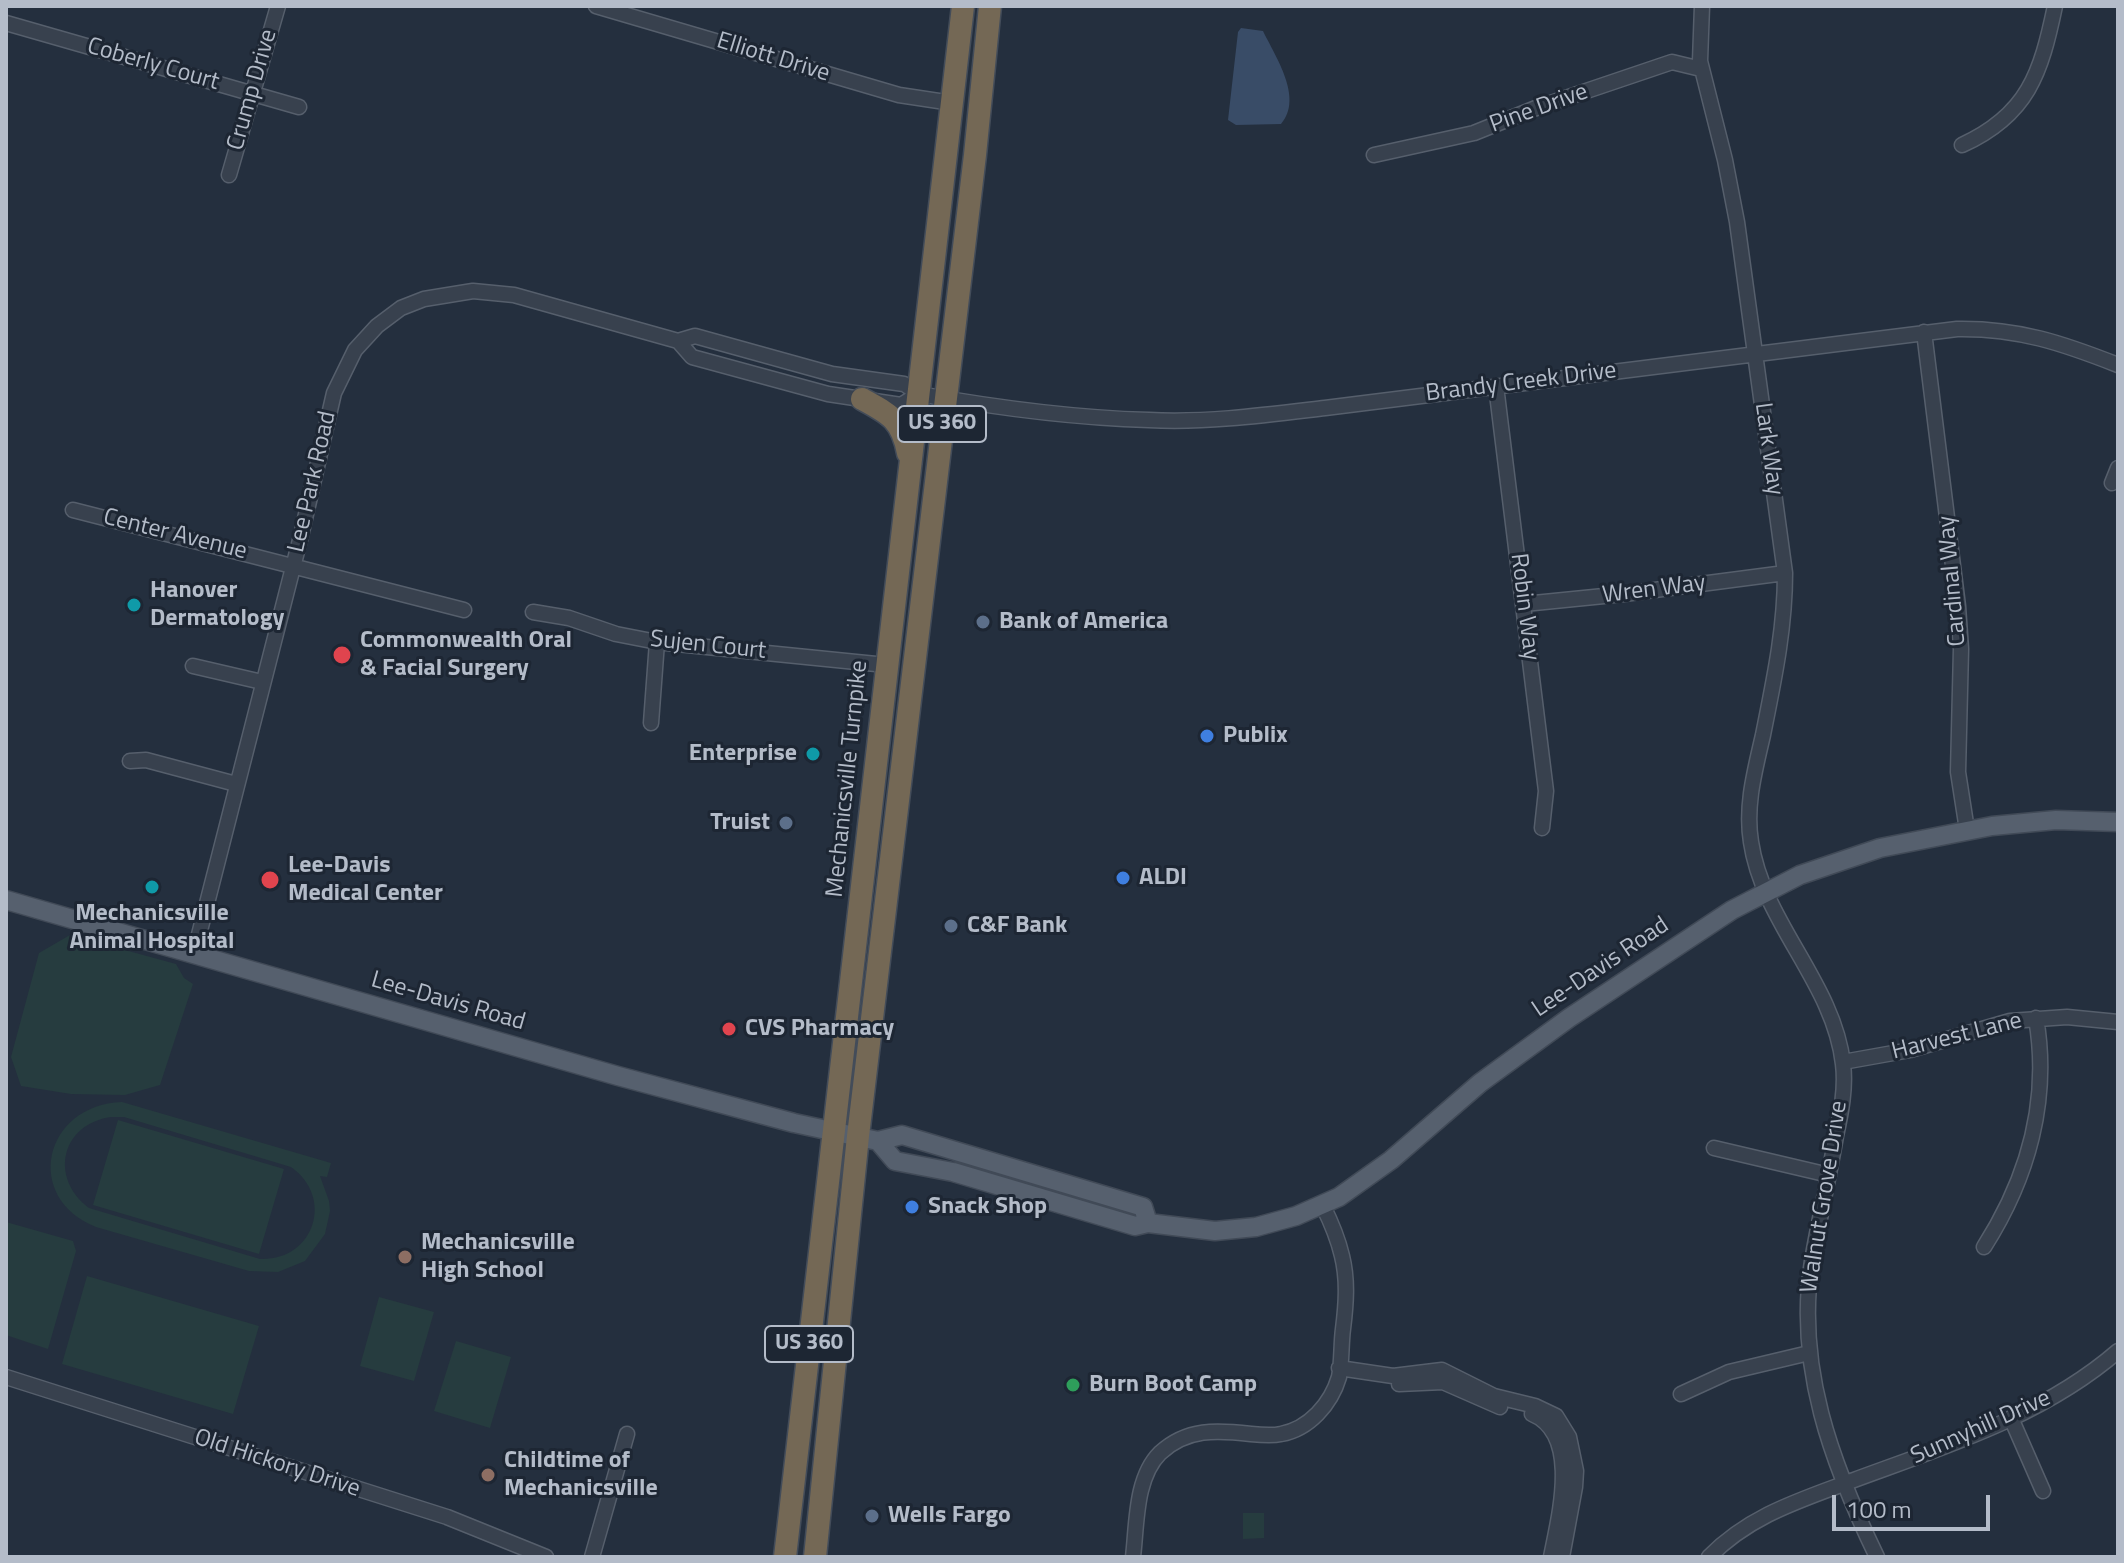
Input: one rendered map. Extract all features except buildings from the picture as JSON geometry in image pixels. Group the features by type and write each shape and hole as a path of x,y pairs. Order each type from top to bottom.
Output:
{"highway":[{"name":"Mechanicsville Turnpike","path":"785,1557 963,6"},
{"name":"US 360","path":"815,1557 868,1138 945,399 990,6"},
{"path":"862,399 896,421 905,438 911,466"}],"main road":[{"name":"Lee-Davis Road","path":"868,1138 895,1161 953,1172 1135,1226 1148,1223 1195,1231 1231,1230 1282,1220 1323,1206 1363,1182 1520,1052 1696,932 1765,891 1855,855 1967,830 2056,820 2118,822"},
{"name":"Lee-Davis Road","path":"6,900 618,1076 833,1131 868,1138 902,1135 1143,1207 1148,1223"},
{"path":"995,1185 1054,1191 1066,1183"}],"street":[{"name":"Crump Drive","path":"229,175 278,6"},
{"name":"Elliott Drive","path":"596,6 899,95 952,103"},
{"name":"Lark Way","path":"1702,6 1699,33 1701,69 1725,160 1737,222 1785,573 1782,638 1750,801 1750,841 1765,891"},
{"path":"1962,145 1996,126 2022,101 2039,70 2055,6"},
{"name":"Coberly Court","path":"6,23 299,107"},
{"name":"Pine Drive","path":"1374,155 1474,133 1536,108 1672,62 1701,69"},
{"name":"Lee Park Road","path":"194,954 334,393 340,376 364,339 391,314 424,299 448,293 494,292 523,297 678,341 695,336 832,374 904,384 919,394 901,405 780,383 692,357 678,341"},
{"name":"Brandy Creek Drive","path":"919,394 1148,420 1189,420 1313,410 1924,332 1983,329 2030,334 2118,365"},
{"name":"Cardinal Way","path":"1924,332 1958,606 1961,649 1958,772 1967,830"},
{"name":"Robin Way","path":"1496,386 1546,791 1542,828"},
{"path":"2112,483 2118,468"},
{"name":"Center Avenue","path":"73,510 464,610"},
{"name":"Wren Way","path":"1524,604 1785,573"},
{"name":"Sujen Court","path":"533,612 569,618 616,634 657,642 886,665"},
{"path":"651,723 657,642"},
{"path":"193,666 262,682"},
{"path":"130,761 146,760 236,784"},
{"name":"Walnut Grove Drive","path":"1765,891 1821,996 1843,1062 1842,1104 1808,1292 1809,1353 1822,1423 1877,1557"},
{"name":"Harvest Lane","path":"1843,1062 1910,1050 1985,1027 2036,1018 2067,1017 2118,1022"},
{"path":"1984,1247 2009,1203 2034,1132 2041,1087 2036,1018"},
{"path":"1714,1148 1829,1175"},
{"path":"1133,1557 1139,1502 1146,1474 1163,1451 1195,1433 1216,1430 1279,1435 1305,1426 1320,1411 1339,1373 1346,1299 1346,1278 1337,1237 1323,1206"},
{"name":"Sunnyhill Drive","path":"1709,1557 1754,1521 1806,1496 1845,1484 2011,1418 2058,1395 2118,1351"},
{"path":"1681,1394 1729,1372 1809,1353"},
{"path":"1339,1373 1393,1376 1442,1370 1494,1396 1535,1406 1556,1416 1569,1437 1576,1471 1562,1557"},
{"path":"1339,1373 1401,1384 1443,1382 1491,1405 1543,1419 1555,1431 1562,1456 1561,1501 1551,1557"},
{"name":"Old Hickory Drive","path":"6,1377 447,1517 546,1557"},
{"path":"2011,1418 2043,1491"},
{"path":"592,1557 627,1434"}],"green space":[{"path":"70,935 176,964 184,978 193,984 160,1085 125,1095 71,1094 21,1086 11,1057 39,953"},
{"path":"122,1102 331,1163 327,1177 320,1176 330,1211 325,1234 305,1261 278,1272 249,1271 96,1227 73,1213 58,1196 51,1175 52,1155 60,1135 74,1119 95,1107","holes":["124,1117 291,1167 305,1180 315,1210 305,1239 294,1250 279,1257 260,1259 89,1208 76,1196 69,1182 65,1168 66,1154 81,1130 94,1122"]},
{"path":"118,1120 284,1169 259,1254 93,1205"},
{"path":"6,1222 73,1241 76,1251 48,1349 6,1335"},
{"path":"87,1276 259,1326 233,1414 62,1364"},
{"path":"379,1297 434,1312 414,1381 360,1366"},
{"path":"456,1341 511,1357 490,1428 434,1411"},
{"path":"1243,1513 1264,1513 1264,1538 1243,1539"}],"water":[{"path":"1241,28 1263,31 1285,77 1290,102 1281,124 1236,125 1228,120 1238,32"}],"place":[{"name":"Hanover Dermatology","path":"134,605"},
{"name":"Bank of America","path":"983,622"},
{"name":"Commonwealth Oral & Facial Surgery","path":"342,655"},
{"name":"Publix","path":"1207,736"},
{"name":"Enterprise","path":"813,754"},
{"name":"Truist","path":"786,823"},
{"name":"ALDI","path":"1123,878"},
{"name":"Lee-Davis Medical Center","path":"270,880"},
{"name":"Mechanicsville Animal Hospital","path":"152,887"},
{"name":"C&F Bank","path":"951,926"},
{"name":"CVS Pharmacy","path":"729,1029"},
{"name":"Snack Shop","path":"912,1207"},
{"name":"Mechanicsville High School","path":"405,1257"},
{"name":"Burn Boot Camp","path":"1073,1385"},
{"name":"Childtime of Mechanicsville","path":"488,1475"},
{"name":"Wells Fargo","path":"872,1516"}]}
